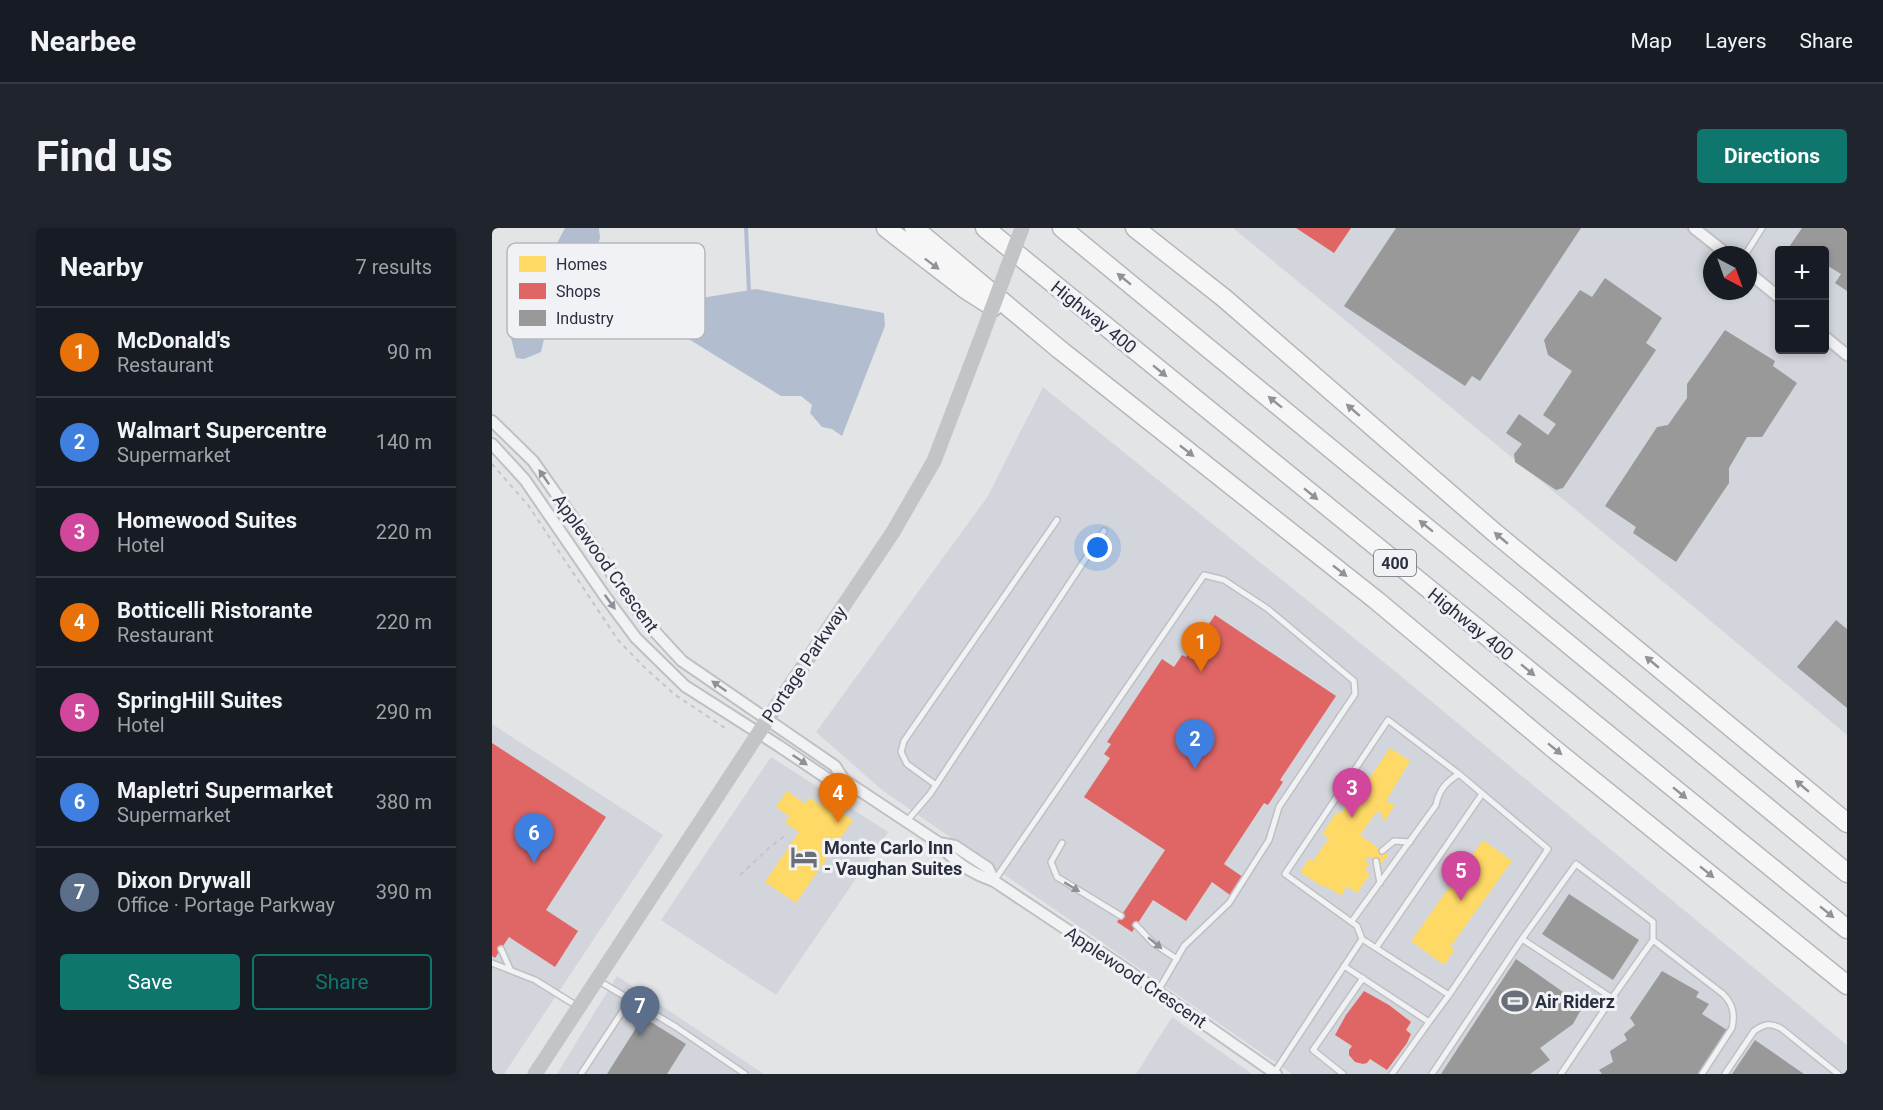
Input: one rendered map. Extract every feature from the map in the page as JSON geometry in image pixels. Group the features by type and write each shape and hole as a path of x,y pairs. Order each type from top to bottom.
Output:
{"highway":[{"path":"886,228 965,289 1059,349"},
{"path":"914,228 1059,349 1376,600 1563,756 1847,985"},
{"name":"Highway 400","path":"985,228 1847,929"},
{"name":"400","path":"1062,228 1847,873"},
{"path":"1135,228 1224,298 1495,532 1847,823"},
{"path":"1151,228 1224,298"}],"street":[{"name":"Portage Parkway","path":"535,1074 893,532 920,487 934,460 1022,228"},
{"path":"1694,228 1717,246"},
{"path":"1757,280 1775,295"},
{"path":"1829,340 1847,355"},
{"name":"Applewood Crescent","path":"492,421 533,461 646,622 682,661 828,778 844,780 939,843 949,856 982,877 994,881 1275,1073"},
{"name":"Applewood Crescent","path":"492,444 525,480 636,638 684,686 763,726"}],"lane":[{"path":"1751,246 1760,231 1752,228"},
{"path":"936,785 907,764 901,752 904,741 1057,520"},
{"path":"906,822 936,785 1104,531"},
{"path":"994,881 1204,575 1224,580 1268,609 1354,681 1355,694 1279,807 1269,840 1229,903 1184,946 1158,992"},
{"path":"1392,1074 1449,994 1548,849 1459,774 1388,720 1285,874 1358,926 1362,939 1449,994"},
{"path":"1352,921 1436,805 1438,794 1447,781 1459,774"},
{"path":"1376,948 1482,794"},
{"path":"1382,851 1394,841 1410,842"},
{"path":"1062,843 1051,862 1057,878 1121,916"},
{"path":"1376,861 1380,883"},
{"path":"1432,1074 1522,939 1576,864 1653,922 1653,940 1561,1074"},
{"path":"1136,925 1153,943 1177,959"},
{"path":"1275,1073 1362,939"},
{"path":"1522,939 1612,998"},
{"path":"1653,940 1723,994 1733,1009 1732,1028 1702,1074"},
{"path":"501,949 511,970"},
{"path":"492,963 535,980 579,1007"},
{"path":"1344,966 1429,1022"},
{"path":"1343,1074 1313,1050 1363,978"},
{"path":"597,980 676,1027 745,1074"},
{"path":"581,1074 630,1000"},
{"path":"1725,1074 1754,1031 1767,1024 1782,1029 1838,1074"}],"path":[{"path":"740,875 786,835"}],"shaded area":[{"path":"1233,228 1847,228 1847,735 1689,603"},
{"path":"1043,387 1396,672 1847,1045 1847,1074 1292,1074 882,790 816,732 988,496"},
{"path":"492,724 663,835 504,1074 492,1074"},
{"path":"771,757 888,832 776,995 661,920"},
{"path":"617,976 764,1074 557,1074"},
{"path":"1172,1017 1252,1074 1136,1074"}],"water":[{"path":"565,228 599,228 598,243 557,243"},
{"path":"756,289 884,313 885,326 842,436 832,429 822,427 810,413 812,405 801,396 781,396 689,339 705,339 705,297"},
{"path":"511,339 544,339 541,352 524,359 516,358"}],"building: Homes":[{"path":"1390,748 1410,761 1386,801 1395,805 1384,822 1380,810 1374,815 1360,835 1388,855 1381,864 1368,856 1365,861 1369,864 1365,870 1370,874 1357,893 1347,886 1341,896 1300,872 1309,859 1313,861 1329,838 1322,834 1337,812 1340,814 1355,793 1358,795"},
{"name":"Monte Carlo Inn - Vaughan Suites","path":"787,791 805,804 810,798 824,807 827,802 853,820 796,903 765,882 799,832 785,823 789,816 776,807"},
{"path":"1483,840 1512,861 1450,947 1455,949 1444,965 1411,941"}],"building: Shops":[{"path":"1296,228 1351,228 1334,253"},
{"path":"1215,615 1336,696 1280,780 1283,782 1268,805 1264,803 1224,864 1243,877 1230,895 1212,882 1186,921 1153,900 1132,932 1117,922 1165,850 1084,797 1110,758 1104,754 1111,744 1107,742 1162,659 1174,667 1182,655 1186,657"},
{"path":"492,743 606,817 546,910 578,931 555,967 509,937 495,958 492,956"},
{"path":"1364,991 1389,1005 1411,1022 1406,1030 1411,1034 1407,1043 1387,1070 1370,1059 1363,1064 1355,1062 1349,1055 1352,1046 1335,1035 1346,1015"}],"building: Industry":[{"path":"1396,228 1581,228 1480,381 1472,376 1465,386 1344,306"},
{"path":"1802,228 1847,228 1847,291 1835,283 1841,274 1829,267 1829,246 1790,246"},
{"path":"1605,278 1662,318 1646,343 1656,350 1563,488 1556,490 1515,462 1514,454 1522,444 1506,433 1519,414 1548,435 1556,424 1543,415 1572,371 1548,355 1544,340 1580,290 1592,297"},
{"path":"1725,330 1775,361 1773,366 1797,383 1762,437 1747,437 1729,468 1729,483 1676,562 1633,533 1636,527 1605,506 1657,427 1668,425 1687,398 1687,384"},
{"path":"1836,620 1847,629 1847,708 1797,667"},
{"path":"1569,894 1639,940 1613,980 1542,934"},
{"path":"1516,959 1583,1006 1573,1024 1540,1048 1550,1060 1530,1074 1441,1074"},
{"path":"1662,971 1699,992 1696,997 1709,1004 1702,1014 1727,1030 1698,1074 1602,1074 1599,1070 1613,1062 1610,1051 1627,1040 1624,1034 1635,1025 1630,1018"},
{"path":"643,1017 686,1044 667,1074 607,1074"},
{"path":"1755,1040 1804,1074 1732,1074"}],"waterway":[{"path":"746,228 749,291"}],"place":[{"name":"McDonald's","path":"1201,672"},
{"name":"Walmart Supercentre","path":"1195,769"},
{"name":"Homewood Suites","path":"1352,818"},
{"name":"Botticelli Ristorante","path":"838,823"},
{"name":"Monte Carlo Inn - Vaughan Suites","path":"804,857"},
{"name":"Mapletri Supermarket","path":"534,863"},
{"name":"SpringHill Suites","path":"1461,901"},
{"name":"Air Riderz","path":"1515,1001"},
{"name":"Dixon Drywall","path":"640,1036"}]}
